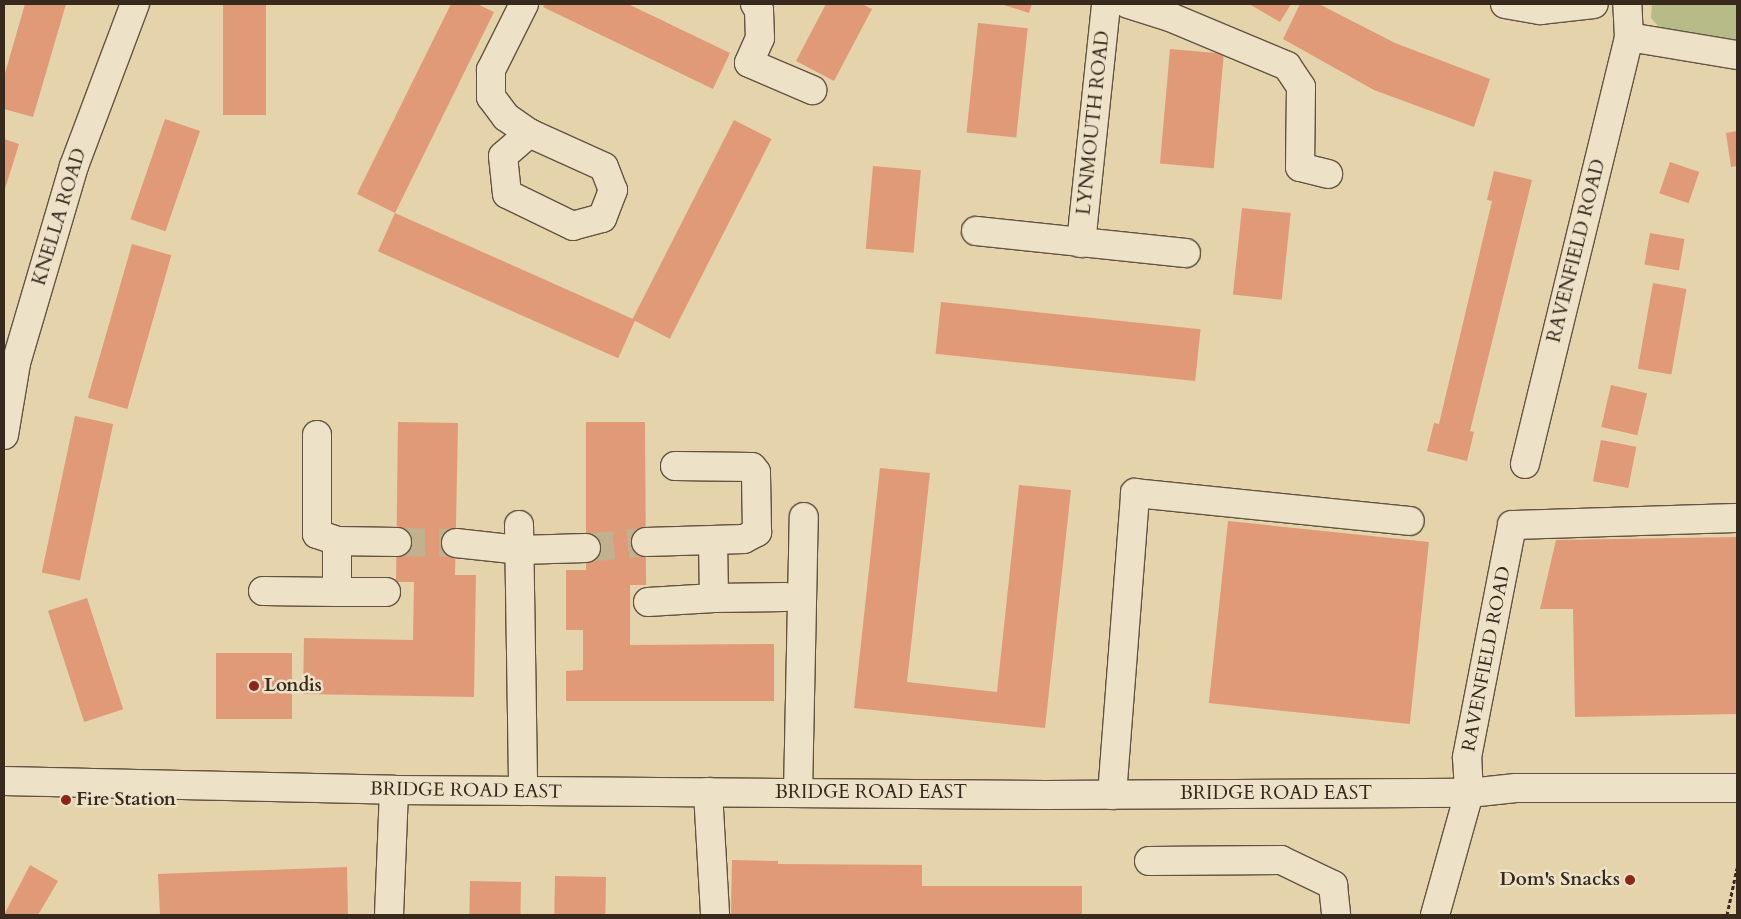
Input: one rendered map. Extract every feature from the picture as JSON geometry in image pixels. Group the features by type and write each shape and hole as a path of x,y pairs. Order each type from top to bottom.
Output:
{"street":[{"name":"KNELLA ROAD","path":"4,435 10,361 74,166 135,4"},
{"path":"524,4 492,70 491,97 506,117 530,133"},
{"path":"755,4 759,10 760,38 749,63 812,90"},
{"name":"LYNMOUTH ROAD","path":"1081,243 1106,4"},
{"path":"1128,4 1170,17 1287,66 1301,87 1300,167 1328,174"},
{"path":"1505,4 1540,10 1594,4"},
{"name":"RAVENFIELD ROAD","path":"1525,464 1629,37 1627,4"},
{"path":"1629,37 1737,56"},
{"name":"LYNMOUTH ROAD","path":"976,231 1186,253"},
{"path":"317,435 316,532 319,536 338,541 397,542"},
{"path":"646,542 744,539 757,532 756,472 752,467 675,466"},
{"path":"1112,795 1136,493 1410,520"},
{"path":"798,793 804,517"},
{"name":"RAVENFIELD ROAD","path":"1435,915 1469,793 1467,757 1512,525 1737,518"},
{"path":"519,537 523,791"},
{"path":"456,543 519,537 586,548"},
{"path":"713,540 714,598"},
{"path":"337,592 338,541"},
{"path":"263,591 386,592"},
{"path":"648,602 714,598 785,597"},
{"name":"BRIDGE ROAD EAST","path":"4,781 394,790 1112,795 1469,793 1516,788 1737,788"},
{"path":"389,915 394,790"},
{"path":"708,792 715,915"},
{"path":"1149,861 1281,860 1333,885 1336,915"}],"path":[{"path":"1726,915 1737,868"}],"green space":[{"path":"1652,4 1737,4 1737,46 1662,30 1651,18"}],"building":[{"path":"25,4 66,4 33,117 4,109 4,77"},
{"path":"223,4 266,4 266,115 223,115"},
{"path":"451,4 477,4 494,12 395,213 357,194"},
{"path":"545,4 628,4 730,53 713,89 543,7"},
{"path":"826,4 862,4 872,9 834,81 796,61"},
{"path":"1001,4 1032,4 1029,13"},
{"path":"1249,4 1291,4 1280,22"},
{"path":"1300,4 1319,4 1395,43 1490,79 1474,127 1374,90 1283,39"},
{"path":"978,23 1028,28 1016,138 967,132"},
{"path":"1170,49 1224,54 1214,168 1160,164"},
{"path":"165,119 200,131 165,231 130,219"},
{"path":"734,120 771,139 670,339 632,320"},
{"path":"1737,131 1737,166 1731,167 1726,133"},
{"path":"4,139 19,144 4,192"},
{"path":"1670,162 1699,172 1689,203 1659,193"},
{"path":"873,166 921,170 914,253 866,249"},
{"path":"1494,171 1532,180 1470,431 1474,432 1467,461 1427,451 1434,423 1439,424 1492,201 1487,200"},
{"path":"1242,208 1291,213 1282,300 1233,295"},
{"path":"395,213 635,320 618,358 378,251"},
{"path":"1650,233 1684,239 1679,271 1644,265"},
{"path":"132,244 171,255 127,409 88,398"},
{"path":"1653,283 1686,289 1671,375 1638,369"},
{"path":"941,302 1201,329 1195,381 936,354"},
{"path":"1611,385 1647,393 1637,435 1601,427"},
{"path":"75,416 113,424 80,581 42,573"},
{"path":"398,422 458,423 455,575 476,575 474,697 303,694 304,638 413,640 414,582 396,582"},
{"path":"586,422 645,422 646,585 630,585 630,645 774,644 774,701 566,701 566,671 583,670 583,630 566,630 566,570 586,570"},
{"path":"1601,440 1636,447 1628,488 1593,481"},
{"path":"880,468 930,473 907,682 997,692 1019,485 1071,490 1045,728 854,708"},
{"path":"1228,521 1429,542 1410,724 1209,703"},
{"path":"1737,537 1737,714 1575,717 1573,609 1540,609 1556,540"},
{"path":"87,598 123,709 84,722 48,611"},
{"name":"Londis","path":"216,653 292,653 292,719 216,719"},
{"path":"732,860 778,861 778,864 922,865 922,886 1082,886 1082,915 731,915"},
{"path":"30,865 58,881 38,915 4,915"},
{"path":"347,867 348,915 160,915 158,874"},
{"path":"555,876 606,877 605,915 554,915"},
{"path":"470,881 521,882 520,915 469,915"}],"tunnel":[{"path":"397,542 456,543"},
{"path":"586,548 646,542"}],"place":[{"name":"Londis","path":"254,686"},
{"name":"Fire Station","path":"66,800"},
{"name":"Dom's Snacks","path":"1630,880"}]}
